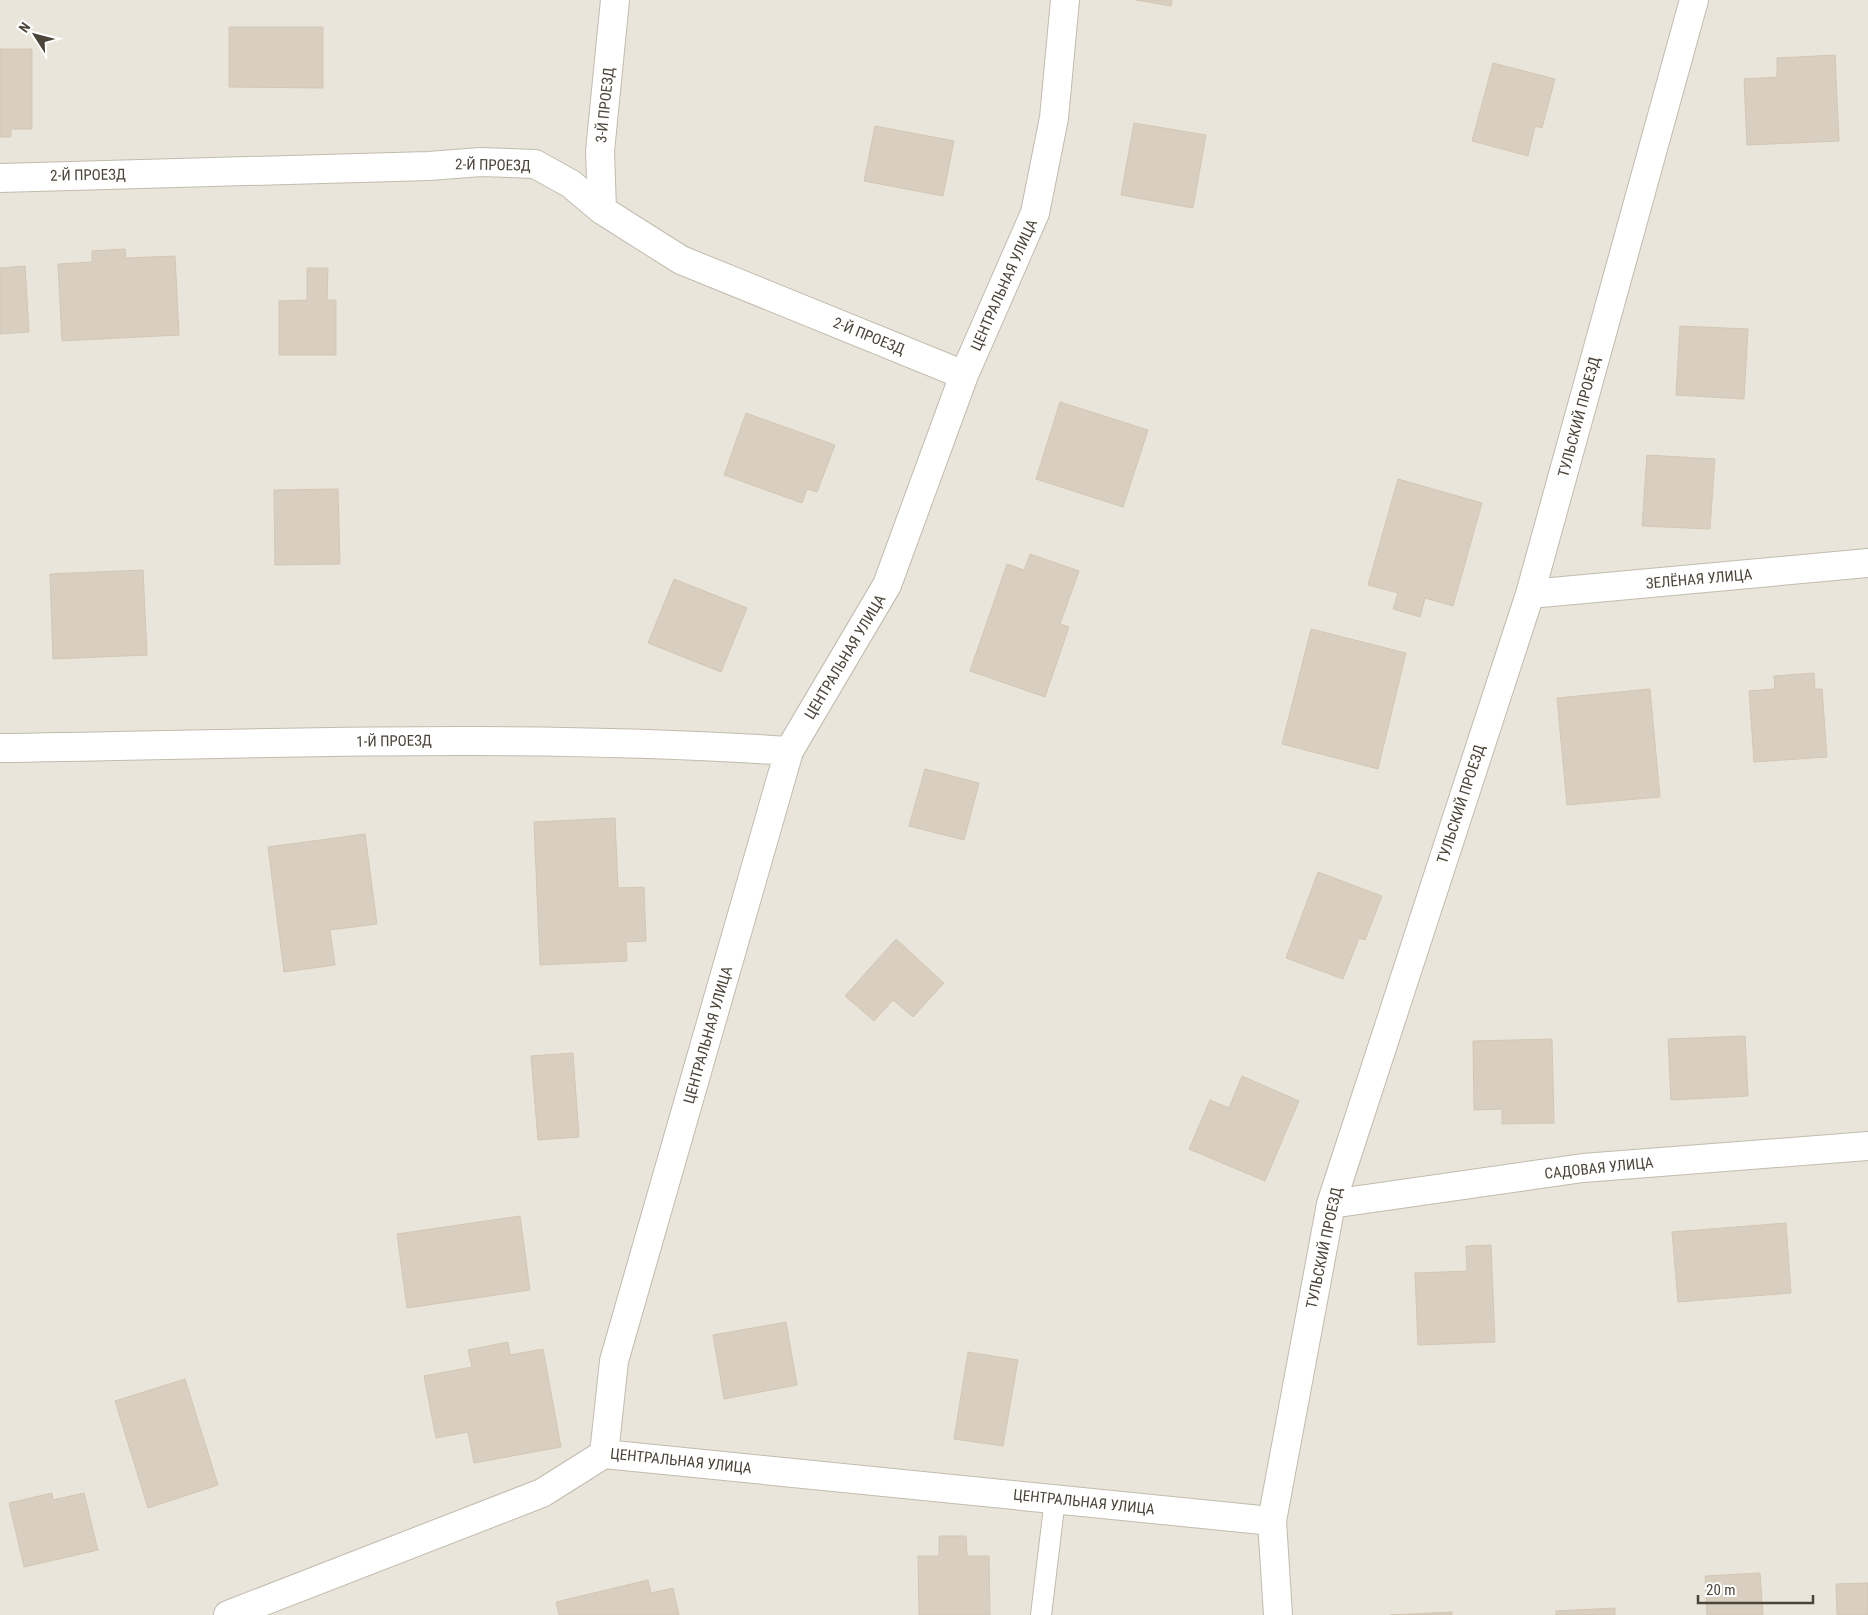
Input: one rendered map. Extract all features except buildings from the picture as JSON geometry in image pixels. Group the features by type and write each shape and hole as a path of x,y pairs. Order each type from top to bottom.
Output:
{"street":[{"name":"3-Й ПРОЕЗД","path":"602,210 600,151 615,0"},
{"name":"ЦЕНТРАЛЬНАЯ УЛИЦА","path":"1066,0 1054,118 1035,213 964,375 887,585 789,751 614,1361 604,1454 1272,1521"},
{"name":"ТУЛЬСКИЙ ПРОЕЗД","path":"1278,1615 1272,1521 1331,1204 1530,594 1694,0"},
{"name":"2-Й ПРОЕЗД","path":"0,178 508,162 534,164 554,173 571,184 602,210 681,260 964,375"},
{"name":"ЗЕЛЁНАЯ УЛИЦА","path":"1530,594 1868,564"},
{"name":"1-Й ПРОЕЗД","path":"0,748 451,740 673,743 789,751"},
{"name":"САДОВАЯ УЛИЦА","path":"1331,1204 1583,1168 1868,1146"},
{"path":"228,1615 542,1492 604,1454"}],"lane":[{"path":"1041,1615 1055,1499"}],"shaded area":[{"path":"0,0 1868,0 1868,1615 0,1615"}]}
